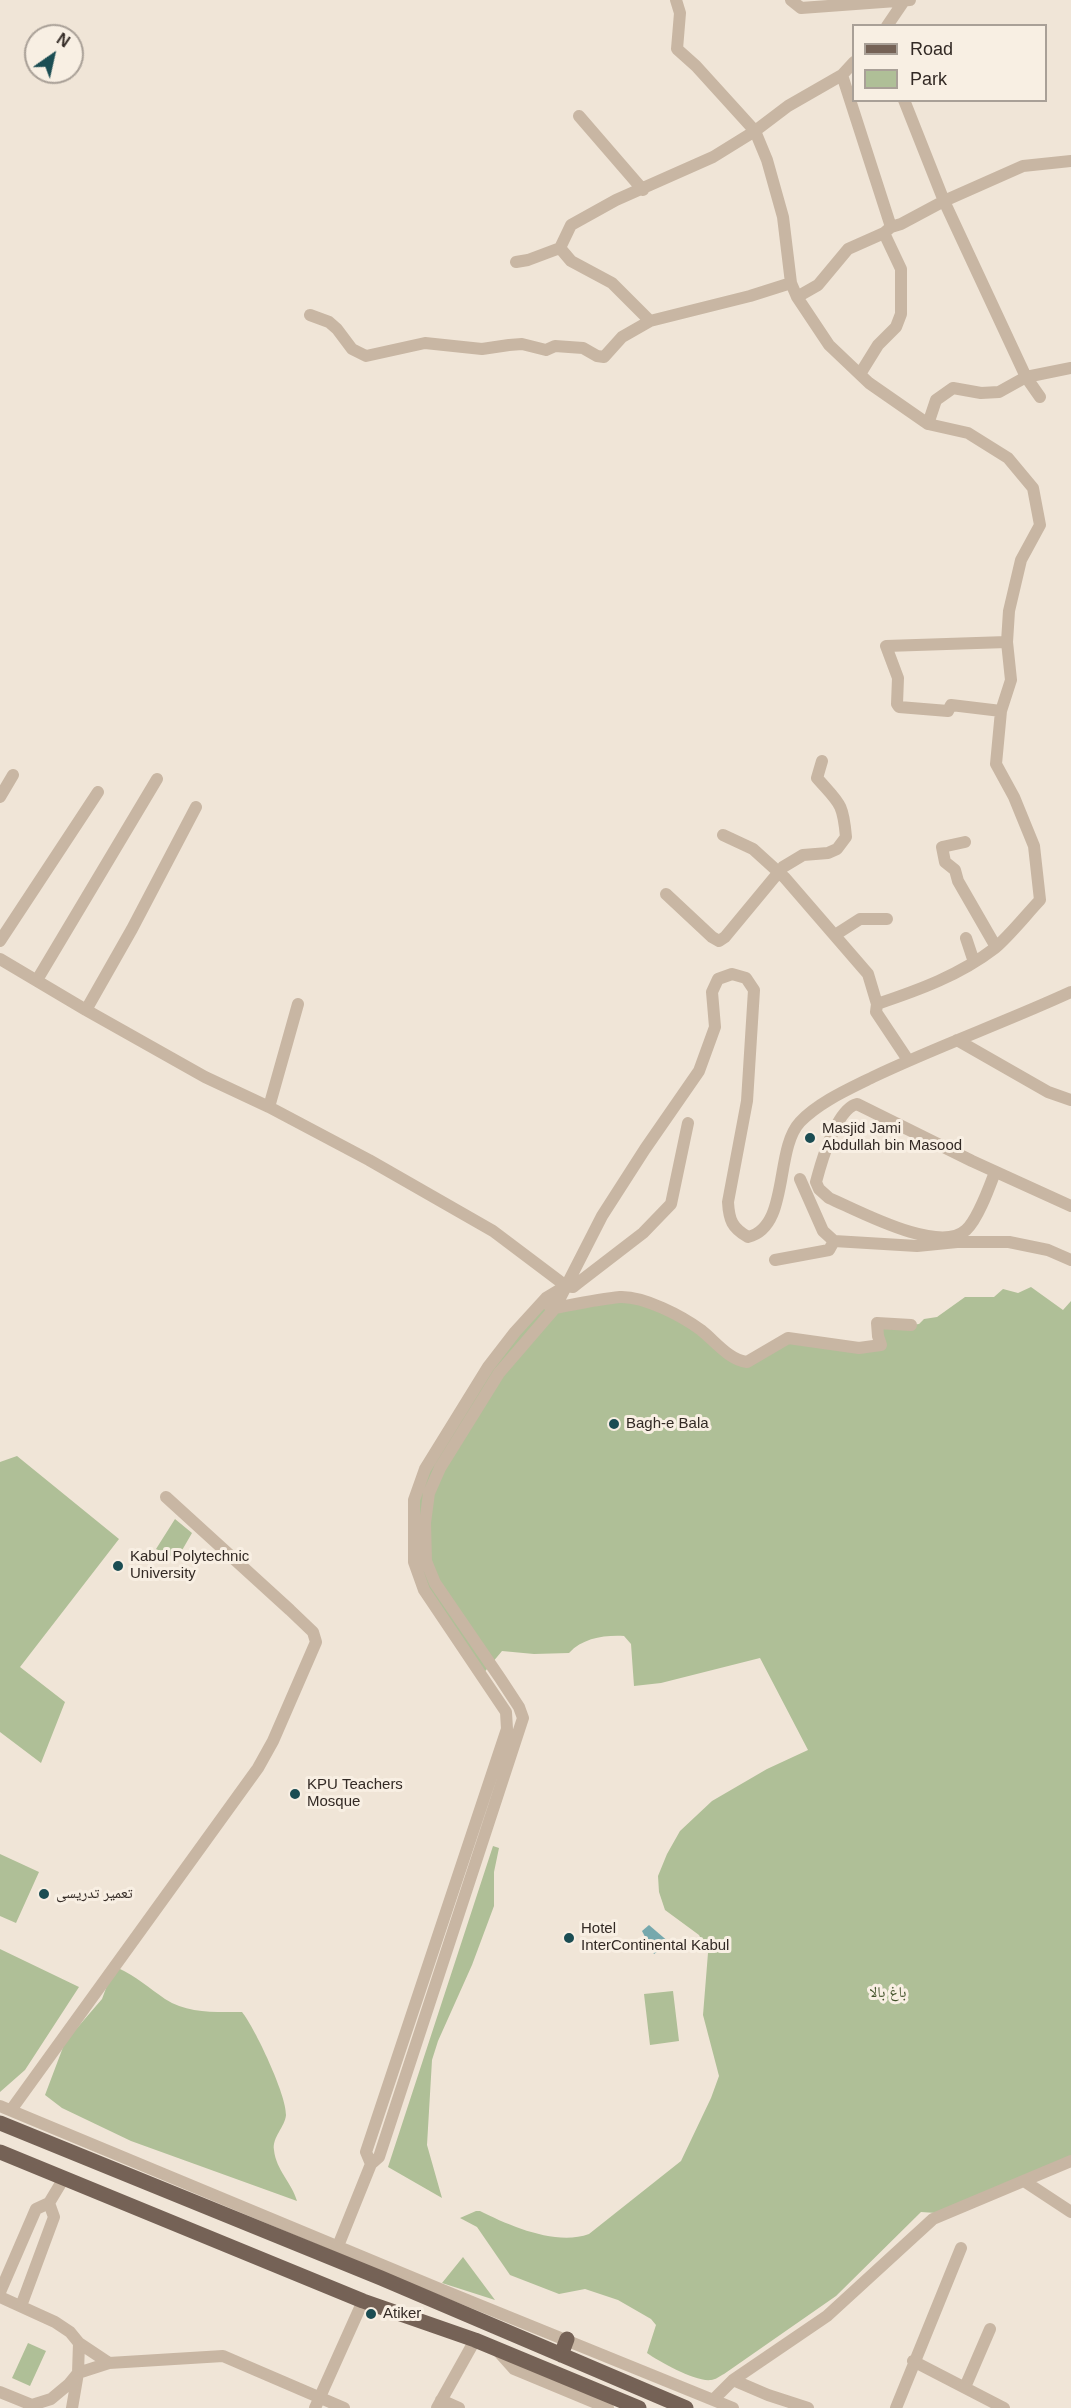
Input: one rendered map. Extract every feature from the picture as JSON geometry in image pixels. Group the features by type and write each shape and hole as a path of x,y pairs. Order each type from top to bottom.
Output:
{"main road":[{"path":"0,2123 383,2272 438,2295 561,2355 686,2408"},
{"path":"0,2152 363,2301 475,2340 639,2408"},
{"path":"561,2355 567,2339"}],"street":[{"path":"676,0 680,13 677,49 696,66 755,131 767,160 783,217 790,283 829,345 877,389 928,424 968,433 1008,458 1033,488 1040,525 1021,560 1009,611 1007,642 1011,680 1001,711 996,764 1014,797 1034,846 1040,900 996,947 974,962 928,987 877,1004"},
{"path":"680,13 689,0"},
{"path":"791,0 801,8 907,1"},
{"path":"889,24 907,1"},
{"path":"516,262 560,248 571,225 616,200 643,190 713,157 755,131 788,106 842,75 852,64"},
{"path":"842,75 901,269 901,314 896,327 878,345 860,374"},
{"path":"905,102 944,201 1026,377 1040,397"},
{"path":"579,116 643,190"},
{"path":"797,297 818,285 848,249 944,201 1023,166 1071,161"},
{"path":"560,248 571,261 612,283 650,321"},
{"path":"310,315 329,322 352,349 366,356 425,343 482,350 516,345 546,350 555,346 583,348 597,356 604,357 622,337 650,321 750,296 790,283"},
{"path":"928,424 936,400 953,388 981,393 999,392 1026,377 1071,368"},
{"path":"1001,711 951,705 948,711 899,707 897,704 898,678 886,646 1007,642"},
{"path":"666,894 719,941 725,937 783,867 803,855 828,853 837,849 846,837 841,804 817,778 822,760"},
{"path":"0,796 13,776"},
{"path":"37,980 157,779"},
{"path":"0,941 98,792"},
{"path":"86,1010 132,930 196,807"},
{"path":"723,835 753,849 778,873 868,974 877,1004 876,1012 908,1060"},
{"path":"965,843 942,847 945,862 955,870 958,881 996,947"},
{"path":"835,935 860,919 888,920"},
{"path":"966,938 974,962"},
{"path":"0,959 205,1077 269,1107 369,1160 492,1231 566,1286 573,1287 635,1239 671,1204 688,1123"},
{"path":"338,2246 371,2164 366,2152 486,1811 523,1718 519,1707 435,1583 426,1561 425,1523 429,1493 440,1468 499,1372 555,1308 602,1216 699,1071 715,1027 712,992 718,979 732,974 746,978 754,990 747,1101 728,1202 729,1217 735,1230 748,1237 758,1235 769,1224 790,1138 802,1120 838,1094 908,1060 1071,992"},
{"path":"269,1107 298,1005"},
{"path":"957,1040 1048,1092 1071,1100"},
{"path":"995,1172 965,1231 936,1238 908,1233 829,1198 819,1189 816,1182 834,1132 848,1110 857,1104 995,1172 1071,1206"},
{"path":"800,1179 823,1231 834,1241 917,1246 957,1242 1010,1242 1048,1250 1071,1260"},
{"path":"775,1260 829,1250 834,1241"},
{"path":"486,1811 507,1729 506,1712 424,1590 414,1562 414,1500 425,1469 488,1367 546,1298 566,1286"},
{"path":"540,1305 555,1308 620,1297 636,1299 653,1304 688,1322 735,1358 747,1362 788,1338 859,1348 882,1345 878,1336 877,1323 911,1325"},
{"path":"166,1497 313,1632 316,1642 273,1741 258,1768 6,2108 338,2246 383,2272"},
{"path":"490,1686 500,1678"},
{"path":"713,2400 733,2380 827,2316 933,2219 1071,2161"},
{"path":"0,2292 36,2210 49,2203 64,2178"},
{"path":"1024,2181 1071,2212"},
{"path":"21,2306 54,2217 49,2203"},
{"path":"896,2408 913,2361 961,2248"},
{"path":"438,2295 567,2339 733,2408"},
{"path":"0,2297 55,2322 69,2332 78,2343 109,2362"},
{"path":"317,2403 363,2301"},
{"path":"965,2387 990,2329"},
{"path":"459,2408 439,2404 475,2340"},
{"path":"72,2408 78,2373 78,2343"},
{"path":"496,2349 514,2369 608,2408"},
{"path":"0,2392 32,2405 39,2404 61,2392 78,2373 109,2362 225,2356 317,2403 344,2408"},
{"path":"913,2361 1004,2408"},
{"path":"733,2380 808,2408"}],"green space":[{"name":"باغ بالا","path":"1031,1287 1063,1310 1071,1301 1071,2159 936,2213 921,2212 836,2296 724,2374 713,2380 696,2378 647,2353 656,2325 651,2319 618,2300 585,2289 559,2294 510,2275 477,2227 460,2218 480,2211 533,2233 562,2238 589,2234 681,2161 719,2076 703,2015 708,1953 699,1935 665,1910 659,1892 658,1876 680,1831 712,1801 767,1769 808,1750 760,1658 661,1683 634,1686 631,1644 624,1636 609,1636 587,1641 569,1653 534,1654 502,1651 482,1675 424,1590 412,1531 425,1469 488,1367 540,1305 620,1297 653,1304 742,1361 788,1338 881,1345 877,1323 919,1324 924,1319 937,1317 965,1297 994,1297 1003,1289 1018,1293"},
{"path":"17,1456 119,1539 20,1667 65,1702 41,1763 0,1732 0,1462"},
{"path":"175,1519 192,1533 177,1559 156,1549"},
{"path":"493,1846 499,1848 494,1872 494,1906 432,2060 427,2145 442,2198 388,2167"},
{"path":"0,1854 39,1872 16,1923 0,1916"},
{"path":"0,1949 79,1987 25,2070 0,2092"},
{"path":"118,1968 137,1978 174,2004 193,2010 242,2012 262,2047 285,2106 286,2115 275,2141 274,2150 278,2164 297,2201 131,2141 62,2108 45,2095 65,2042 102,1999 112,1972"},
{"path":"673,1991 679,2041 650,2045 644,1994"},
{"path":"463,2257 495,2300 442,2283"},
{"path":"28,2343 46,2351 30,2386 12,2378"}],"water":[{"path":"649,1925 670,1943 654,1954 642,1931"}],"place":[{"name":"Masjid Jami Abdullah bin Masood","path":"810,1138"},
{"name":"Bagh-e Bala","path":"614,1424"},
{"name":"Kabul Polytechnic University","path":"118,1566"},
{"name":"KPU Teachers Mosque","path":"295,1794"},
{"name":"تعمیر تدریسی","path":"44,1894"},
{"name":"Hotel InterContinental Kabul","path":"569,1938"},
{"name":"Atiker","path":"371,2314"}]}
